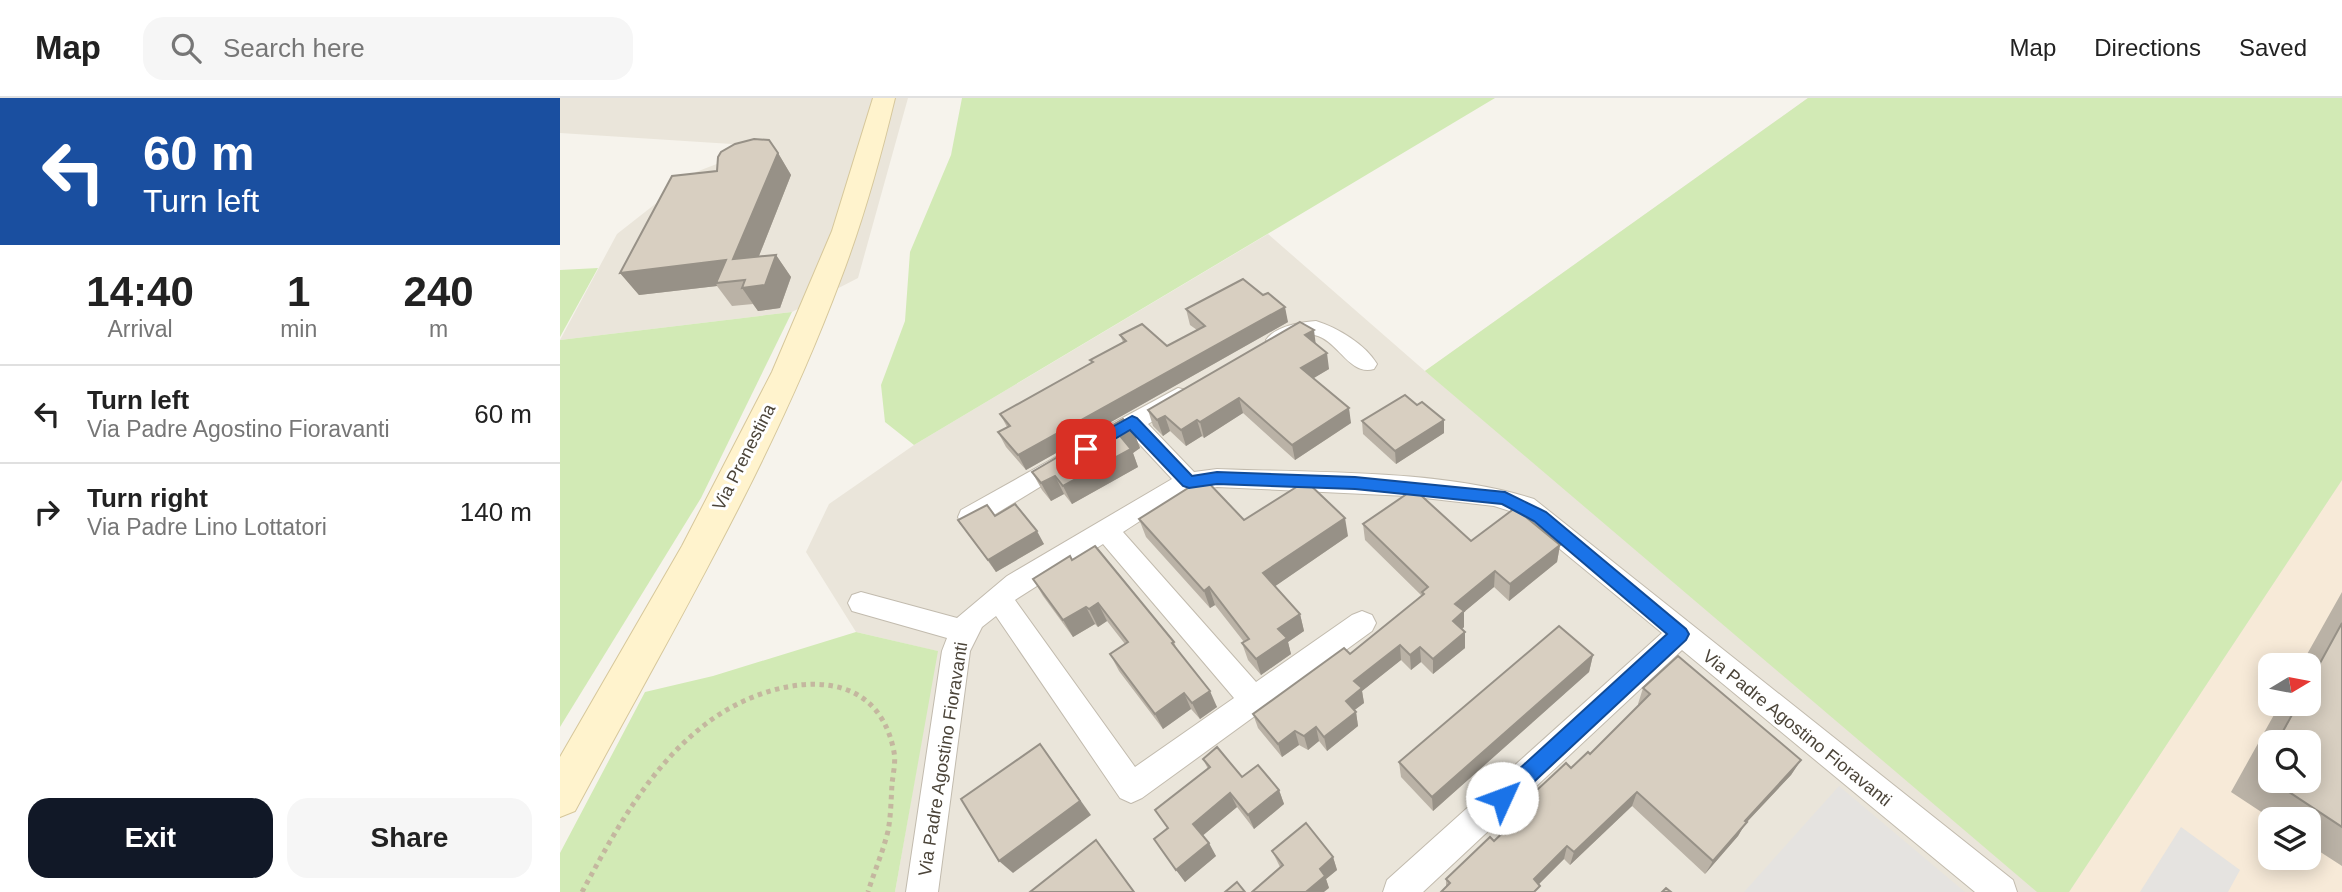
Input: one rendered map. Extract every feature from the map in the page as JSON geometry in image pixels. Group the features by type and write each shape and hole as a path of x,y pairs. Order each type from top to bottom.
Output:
{"main road":[{"name":"Via Prenestina","path":"560,797 724,499 780,387 835,257 884,98"}],"street":[{"path":"1257,351 1297,329 1315,327 1326,330 1366,364"},
{"path":"970,517 1200,383"},
{"path":"1132,422 1189,482"},
{"name":"Via Padre Agostino Fioravanti","path":"922,892 956,651 963,631 972,619 998,597 1105,529 1189,482 1217,478 1355,483 1505,498 1540,516 1680,634 2000,892"},
{"path":"1105,529 1254,701"},
{"path":"998,597 1130,788 1362,623"},
{"path":"861,603 963,631"},
{"path":"1399,892 1680,634"}],"path":[{"path":"582,892 612,836 665,760 708,722 755,696 798,684 843,686 881,713 895,754 888,830 868,892"}],"shaded area":[{"path":"560,98 908,98 858,278 792,312 560,340 617,234 696,172 763,146 560,133"},
{"path":"1808,98 2342,98 2342,892 895,892 937,651 856,632 806,552 829,504 914,445 1268,234 1425,371"},
{"path":"2342,480 2342,892 2069,892"},
{"path":"1839,786 1965,892 1744,892"},
{"path":"2181,827 2240,870 2228,892 2140,892"}],"green space":[{"path":"962,98 1495,98 914,445 885,422 881,385 905,321 910,252 951,155"},
{"path":"1808,98 2342,98 2342,480 2069,892 2037,892 1425,371"},
{"path":"598,268 560,337 560,270"},
{"path":"792,312 701,498 560,727 560,340"},
{"path":"856,632 938,651 895,892 560,892 560,853 645,692 713,676"}],"building":[{"path":"754,139 769,140 778,153 733,259 776,255 765,285 742,288 745,280 716,283 726,260 620,273 672,176 717,171 721,152 735,144"},
{"path":"1243,279 1263,295 1268,293 1285,307 1018,455 998,432 1010,426 1000,414 1126,341 1120,335 1142,324 1167,346 1205,326 1186,309"},
{"path":"1300,322 1314,330 1305,335 1327,353 1301,368 1349,408 1292,445 1239,398 1200,422 1197,420 1181,430 1165,416 1157,420 1148,410"},
{"path":"1405,395 1417,405 1422,402 1444,420 1395,451 1362,421"},
{"path":"1123,419 1133,430 1121,437 1131,449 1063,486 1055,476 1041,483 1032,472"},
{"path":"1204,478 1244,520 1306,481 1345,518 1263,573 1300,614 1278,629 1287,638 1256,659 1242,643 1249,639 1209,587 1204,591 1139,519"},
{"path":"1414,489 1471,541 1515,508 1560,545 1510,584 1495,571 1455,604 1464,611 1453,621 1465,632 1433,659 1420,647 1410,655 1400,645 1354,681 1362,688 1346,701 1356,712 1324,737 1316,727 1304,736 1295,731 1278,744 1253,714 1344,648 1350,654 1424,594 1422,592 1428,587 1363,524"},
{"path":"1015,504 1037,531 988,560 958,520 987,505 995,516"},
{"path":"1095,546 1174,642 1172,643 1210,691 1192,703 1184,693 1155,714 1110,654 1128,642 1098,603 1063,620 1033,579 1070,556 1072,560"},
{"path":"2342,623 2342,827 2321,813 2321,807 2312,807 2291,793 2321,793 2321,730 2284,730 2291,716 2321,716 2321,661"},
{"path":"1559,626 1593,655 1432,797 1399,762"},
{"path":"1678,656 1801,760 1745,821 1747,822 1713,861 1637,792 1574,852 1567,846 1534,879 1540,886 1534,892 1441,892 1450,883 1446,879 1490,837 1494,841 1527,810 1522,804 1566,763 1571,768 1588,752 1590,754 1650,694 1643,688"},
{"path":"1040,744 1080,801 999,861 961,799"},
{"path":"1217,747 1242,777 1258,765 1279,790 1248,815 1230,793 1193,824 1209,843 1176,870 1154,839 1168,828 1155,810 1210,767 1203,759"},
{"path":"1306,823 1333,857 1320,869 1325,876 1308,892 1252,892 1283,865 1272,851"},
{"path":"1096,840 1134,892 1030,892"},
{"path":"1237,882 1245,892 1225,892"}],"route":[{"path":"1086,449 1132,422 1189,482 1217,478 1355,483 1505,498 1535,512 1680,634 1502,798"}]}
